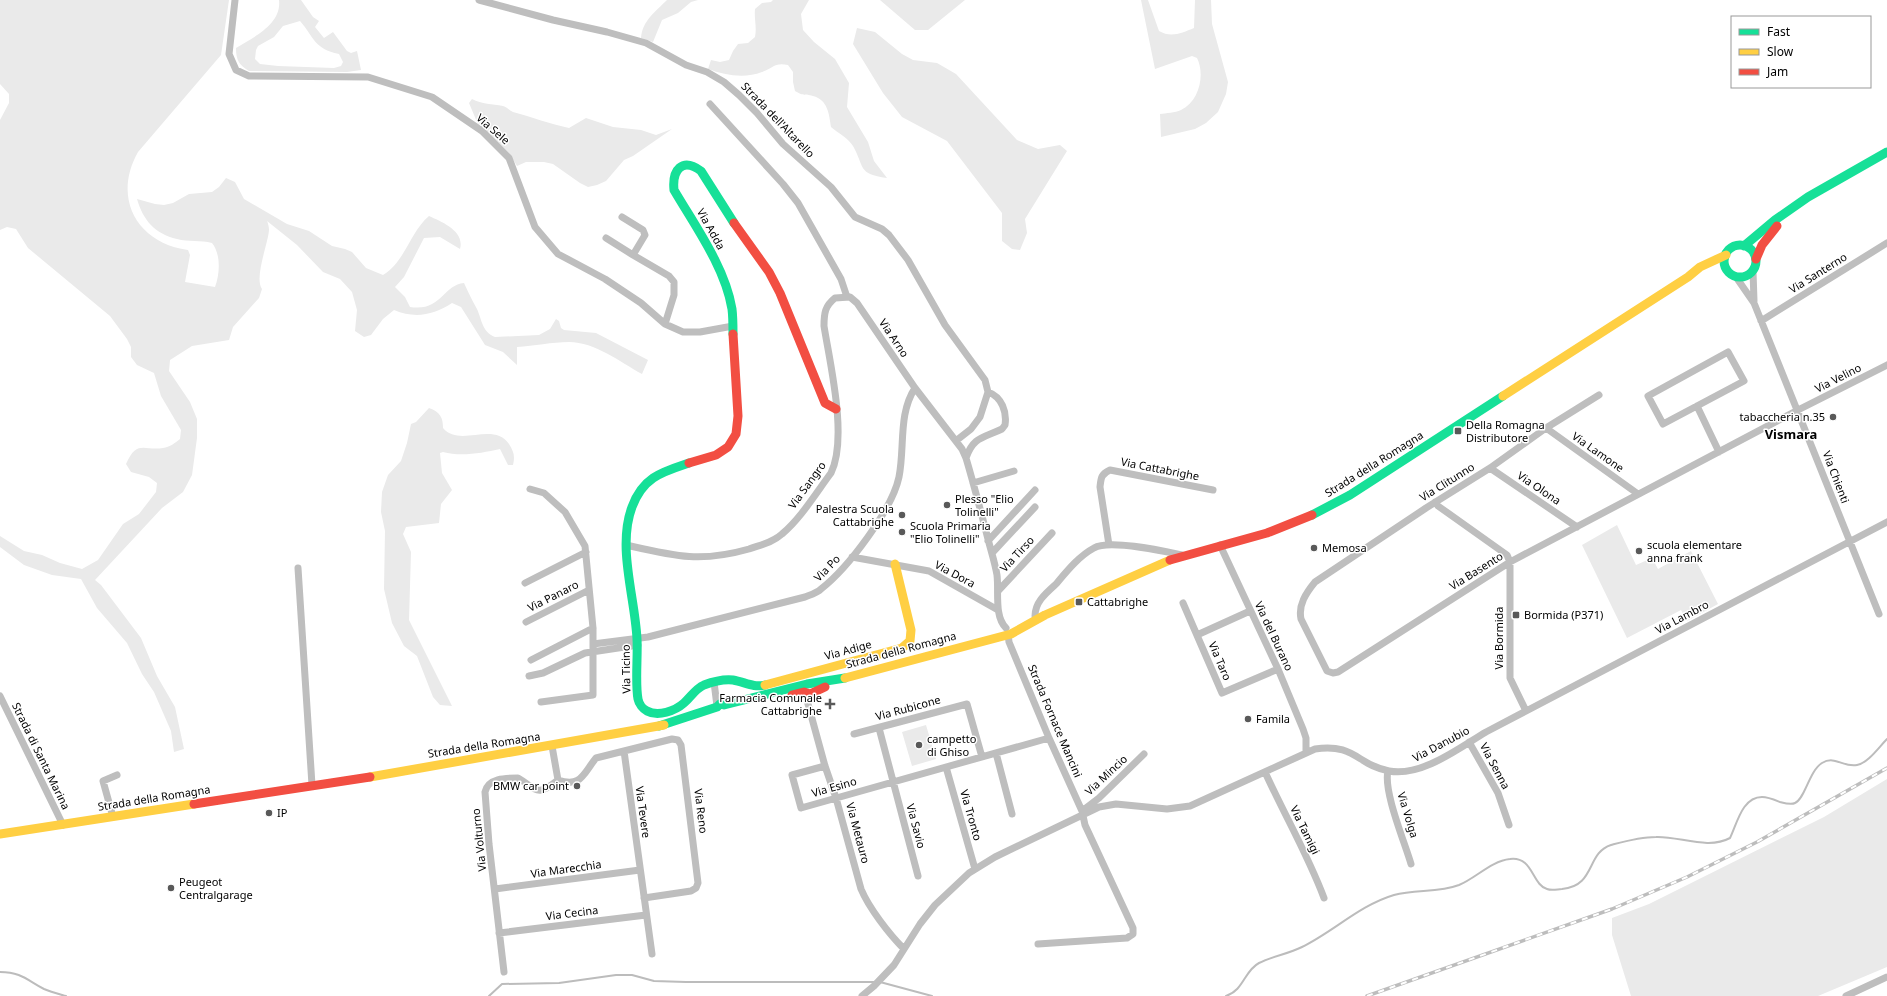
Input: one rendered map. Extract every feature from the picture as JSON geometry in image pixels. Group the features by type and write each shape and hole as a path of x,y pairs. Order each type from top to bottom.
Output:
{"main road":[{"path":"1744,246 1775,220 1808,197 1887,152"},
{"name":"Via Adda","path":"626,545 628,524 632,507 640,491 651,478 664,471 716,455 728,447 736,434 738,416 732,309 727,290 715,261 692,218 674,190 672,179 676,171 684,165 693,165 701,171 720,203 760,256 780,293 825,403 830,407 836,408"},
{"path":"1756,259 1752,250 1744,246 1735,246 1726,255 1726,268 1728,272 1736,277 1745,276 1753,271 1762,245 1775,228 1851,173"},
{"name":"Strada della Romagna","path":"0,834 552,746 659,726 721,708 808,690 835,681 974,643 995,639 1008,630 1036,621 1040,615 1182,555 1267,533 1297,522 1343,498 1688,277 1700,267 1726,255"},
{"name":"Strada della Romagna","path":"1688,277 1710,269 1726,268"},
{"name":"Via Ticino","path":"626,545 638,641 638,700 641,708 647,712 655,714 674,709 684,703 702,686 714,682"},
{"name":"Via Adige","path":"714,682 727,679 758,687 902,648 910,641 911,630 895,564"}],"street":[{"name":"Via Sele","path":"236,0 229,54 236,70 249,76 368,77 432,97 482,131 509,158 535,227 558,254 611,283 641,303 665,324 683,332 700,332 733,326"},
{"name":"Strada dell'Altarello","path":"479,0 553,20 625,36 646,44 724,82 757,113 783,144 831,187 856,217 889,235 908,260 949,331 985,380 988,392 998,397 1004,409 1006,425 1002,430 973,442 966,458"},
{"path":"710,104 783,184 798,203 841,279 846,296"},
{"path":"622,217 643,230 645,235 633,255"},
{"path":"606,238 669,276 674,282 674,294 665,324"},
{"name":"Via Santerno","path":"1761,321 1887,243"},
{"name":"Via Chienti","path":"1753,271 1754,303"},
{"name":"Via Chienti","path":"1736,277 1754,303 1879,614"},
{"name":"Via Arno","path":"846,296 854,299 857,303 915,388 957,440 966,458 992,553 998,591 998,612"},
{"name":"Via Sangro","path":"626,545 678,557 704,557 731,554 770,542 792,525 831,473 836,464 838,451 836,408 824,326 824,314 826,307 835,298 846,296"},
{"path":"1728,352 1744,381 1697,406 1663,424 1648,396 1728,352"},
{"name":"Via Velino","path":"1798,410 1887,365"},
{"name":"Via Po","path":"638,641 805,597 820,591 852,557 886,509 899,478 905,406 915,388"},
{"path":"957,440 971,429 980,417 988,392"},
{"name":"Via Clitunno","path":"1308,591 1315,582 1435,502 1490,468 1546,428 1599,395"},
{"path":"1697,406 1719,452"},
{"name":"Via Basento","path":"1308,591 1301,606 1301,619 1326,669 1331,673 1336,673 1510,562 1798,410"},
{"name":"Via Lamone","path":"1546,428 1638,494"},
{"name":"Via Olona","path":"1490,468 1577,526"},
{"name":"Via Cattabrighe","path":"1109,545 1100,487 1101,478 1104,473 1110,470 1213,490"},
{"path":"973,483 1014,471"},
{"name":"Via Panaro","path":"530,489 544,493 565,512 582,539 586,552 593,647 593,695 541,702"},
{"path":"988,541 1035,490"},
{"path":"1435,502 1438,506 1507,555 1510,562"},
{"path":"992,553 1035,507"},
{"name":"Via Lambro","path":"1526,711 1887,522"},
{"name":"Via Tirso","path":"998,591 1052,533"},
{"path":"1040,615 1036,606 1039,601 1085,553 1095,547 1109,545 1156,549 1182,555"},
{"name":"Via del Burano","path":"1220,545 1278,669 1306,738"},
{"path":"525,583 586,552"},
{"name":"Via Dora","path":"852,557 929,571 998,612"},
{"name":"Via Bormida","path":"1510,562 1510,678 1526,711"},
{"path":"298,568 312,785"},
{"name":"Via Panaro","path":"526,622 589,590"},
{"name":"Via Taro","path":"1183,603 1222,693 1278,669"},
{"path":"1197,635 1250,611"},
{"path":"998,612 1008,630"},
{"path":"531,660 592,628"},
{"name":"Strada Fornace Mancini","path":"1008,630 1010,642 1049,738 1133,928 1133,934 1127,938 1038,944"},
{"path":"529,676 543,673 593,647 638,641"},
{"path":"714,682 721,708"},
{"name":"Via Metauro","path":"808,690 810,712 864,896 904,949"},
{"name":"Strada di Santa Marina","path":"0,696 63,825"},
{"name":"Via Rubicone","path":"854,734 966,704 982,757"},
{"name":"Via Danubio","path":"1082,813 1116,804 1178,809 1190,806 1315,749 1329,747 1343,749 1388,771 1405,772 1424,768 1526,711"},
{"name":"Via Savio","path":"879,728 918,876"},
{"name":"Via Esino","path":"825,766 792,775 801,808 1049,738"},
{"path":"1306,738 1315,749"},
{"path":"1306,738 1306,754"},
{"name":"Via Reno","path":"624,751 672,739 678,740 681,745 698,883 696,888 690,891 644,898"},
{"name":"Via Senna","path":"1469,742 1498,793 1509,825"},
{"path":"552,746 558,780 567,783 580,780 596,758 624,751"},
{"name":"Via Tevere","path":"624,751 652,954"},
{"path":"996,753 1012,814"},
{"name":"Via Mincio","path":"1082,813 1144,754"},
{"name":"Via Tronto","path":"946,767 975,868"},
{"name":"Via Volga","path":"1388,771 1386,778 1390,796 1411,864"},
{"name":"Via Tamigi","path":"1265,772 1314,872 1324,898"},
{"path":"113,817 103,781 117,775"},
{"name":"Via Volturno","path":"504,972 489,844 485,792 487,786 491,782 518,778 532,788 540,791 549,788 558,780"},
{"path":"862,996 894,965 920,924 953,886 975,868 1082,813"},
{"name":"Via Marecchia","path":"495,889 640,870"},
{"name":"Via Cecina","path":"499,933 646,915"},
{"path":"1846,996 1887,977"}],"shaded area":[{"path":"0,0 229,0 221,55 138,152 131,169 128,186 129,201 134,216 143,228 155,238 170,246 188,250 190,255 185,282 215,287 219,264 215,248 212,243 181,240 162,234 146,220 137,199 164,205 173,203 189,194 212,192 219,187 226,178 235,182 244,199 287,224 309,231 332,246 352,252 366,268 383,275 397,263 417,230 429,216 446,224 456,232 459,237 461,243 460,249 440,237 424,238 404,277 395,287 405,297 410,307 429,306 451,288 464,283 485,329 495,337 539,335 550,329 556,319 559,321 561,328 564,330 596,333 648,360 642,374 598,349 579,343 563,342 517,347 517,365 503,352 485,345 461,307 452,303 431,313 417,315 402,313 394,310 383,319 371,335 364,337 355,331 357,310 352,292 340,279 323,272 297,245 267,221 269,230 260,269 260,284 262,289 259,298 233,327 229,340 192,346 170,360 169,371 190,402 197,419 197,438 192,475 183,492 162,508 95,580 101,585 141,638 157,676 175,707 184,749 174,752 171,731 154,692 142,674 127,643 97,608 81,579 52,575 24,565 0,547 0,536 24,551 42,555 60,563 82,569 98,560 123,524 139,514 156,492 157,483 149,477 131,472 126,464 130,456 134,451 142,448 156,449 170,446 180,439 181,430 161,396 154,373 137,365 131,357 131,347 127,339 110,316 28,248 16,229 7,227 0,230 0,120 9,103 9,94 0,84"},
{"path":"279,0 301,0 313,17 319,21 315,27 324,38 333,32 347,51 351,53 357,51 361,70 347,72 249,71 246,69 239,62 236,48 265,29 276,16 279,9","holes":["300,21 319,46 339,54 343,62 341,66 334,68 278,66 260,64 255,59 258,46 274,37 283,26"]},
{"path":"667,0 698,0 691,2 678,13 662,20 653,42 641,38 647,21"},
{"path":"773,0 809,0 801,14 803,30 814,42 835,59 849,83 847,107 868,142 874,161 887,178 866,172 851,143 831,127 827,108 822,101 813,96 801,94 795,91 793,72 788,65 780,64 755,74 741,76 721,73 708,69 711,60 720,62 729,60 738,44 748,43 755,37 755,9 762,3 771,2"},
{"path":"880,0 965,0 928,30 915,30"},
{"path":"1141,0 1148,0 1159,31 1172,34 1181,33 1194,28 1195,0 1211,0 1212,24 1228,82 1226,94 1218,112 1206,123 1195,129 1161,137 1160,114 1179,111 1193,100 1199,87 1201,72 1197,58 1192,56 1155,69"},
{"path":"857,28 875,32 902,54 913,60 937,63 956,74 1017,140 1038,149 1060,145 1067,151 1025,219 1027,233 1020,250 1012,249 1002,241 1002,213 947,141 902,117 883,93 853,44"},
{"path":"472,99 483,103 503,106 513,112 569,128 586,118 613,127 641,130 656,135 672,129 633,156 624,160 606,181 588,187 553,164 544,162 526,162 517,166 509,153 477,122 469,103"},
{"path":"429,408 436,411 440,415 443,428 450,433 458,436 486,434 502,438 509,444 514,457 513,465 508,465 500,449 472,454 440,453 442,473 452,490 441,504 439,523 406,527 403,534 411,552 409,620 452,706 440,705 433,697 417,656 404,646 392,623 384,589 385,531 381,512 382,492 388,475 401,461 411,424 416,422"},
{"path":"1617,525 1636,565 1652,558 1658,569 1691,551 1718,604 1687,621 1681,610 1627,638 1582,545"},
{"name":"campetto di Ghiso","path":"926,725 936,759 912,766 902,732"},
{"path":"1887,779 1887,967 1818,996 1631,996 1612,935 1612,918 1649,904 1824,817"}],"waterway":[{"path":"1226,996 1237,989 1254,966 1302,947 1358,912 1382,899 1402,893 1443,889 1459,885 1490,866 1503,860 1518,859 1528,866 1542,886 1549,890 1555,890 1573,887 1580,882 1586,876 1603,849 1611,845 1650,837 1665,837 1703,843 1712,843 1730,838 1741,812 1750,801 1755,798 1762,797 1785,803 1795,803 1802,796 1814,772 1822,763 1831,760 1848,765 1861,764 1869,758 1887,739"},
{"path":"0,972 19,975 44,989 66,996"},
{"path":"489,996 502,984 559,983 616,975 632,975 654,981 686,982 876,982"},
{"path":"880,982 932,996"}],"railway":[{"path":"1367,996 1612,909 1687,877 1757,842 1887,768"}],"traffic: fast":[{"path":"1744,246 1775,220 1808,197 1887,152"},
{"path":"733,334 732,309 723,278 700,232 674,190 675,177 680,168 688,165 701,171 734,223"},
{"path":"1740,245 1746,246 1753,252 1756,261 1755,267 1749,274 1740,277 1734,276 1727,270 1724,261 1725,255 1731,248 1740,245"},
{"path":"1312,515 1350,495 1503,396"},
{"path":"689,463 670,469 654,477 648,482 636,497 628,522 626,555 636,623 637,693 639,701 641,706 647,711 651,713 661,713 671,711 680,706 704,685 722,680 737,681 761,686 765,685"},
{"path":"659,726 717,707 720,704 724,705 807,684 845,678"}],"traffic: slow":[{"path":"1503,396 1688,277 1700,267 1726,255"},
{"path":"845,678 1011,634 1045,615 1170,560"},
{"path":"765,685 902,648 910,641 911,630 895,564"},
{"path":"370,777 664,725"},
{"path":"0,834 194,804"}],"traffic: jam":[{"path":"734,223 769,272 780,293 825,403 836,409"},
{"path":"1756,259 1762,245 1777,226"},
{"path":"689,463 716,455 728,447 736,434 738,416 733,334"},
{"path":"1170,560 1267,533 1312,515"},
{"path":"792,695 804,692 810,694 825,687"},
{"path":"194,804 370,777"}],"place":[{"name":"tabaccheria n.35","path":"1833,417"},
{"name":"Della Romagna Distributore","path":"1458,431"},
{"name":"Plesso \"Elio Tolinelli\"","path":"947,505"},
{"name":"Palestra Scuola Cattabrighe","path":"902,515"},
{"name":"Scuola Primaria \"Elio Tolinelli\"","path":"902,532"},
{"name":"Memosa","path":"1314,548"},
{"name":"scuola elementare anna frank","path":"1639,551"},
{"name":"Cattabrighe","path":"1079,602"},
{"name":"Bormida (P371)","path":"1516,615"},
{"name":"Farmacia Comunale Cattabrighe","path":"830,704"},
{"name":"Famila","path":"1248,719"},
{"name":"campetto di Ghiso","path":"919,745"},
{"name":"BMW car point","path":"577,786"},
{"name":"IP","path":"269,813"},
{"name":"Peugeot Centralgarage","path":"171,888"}],"district":[{"name":"Vismara","path":"1791,434"}]}
